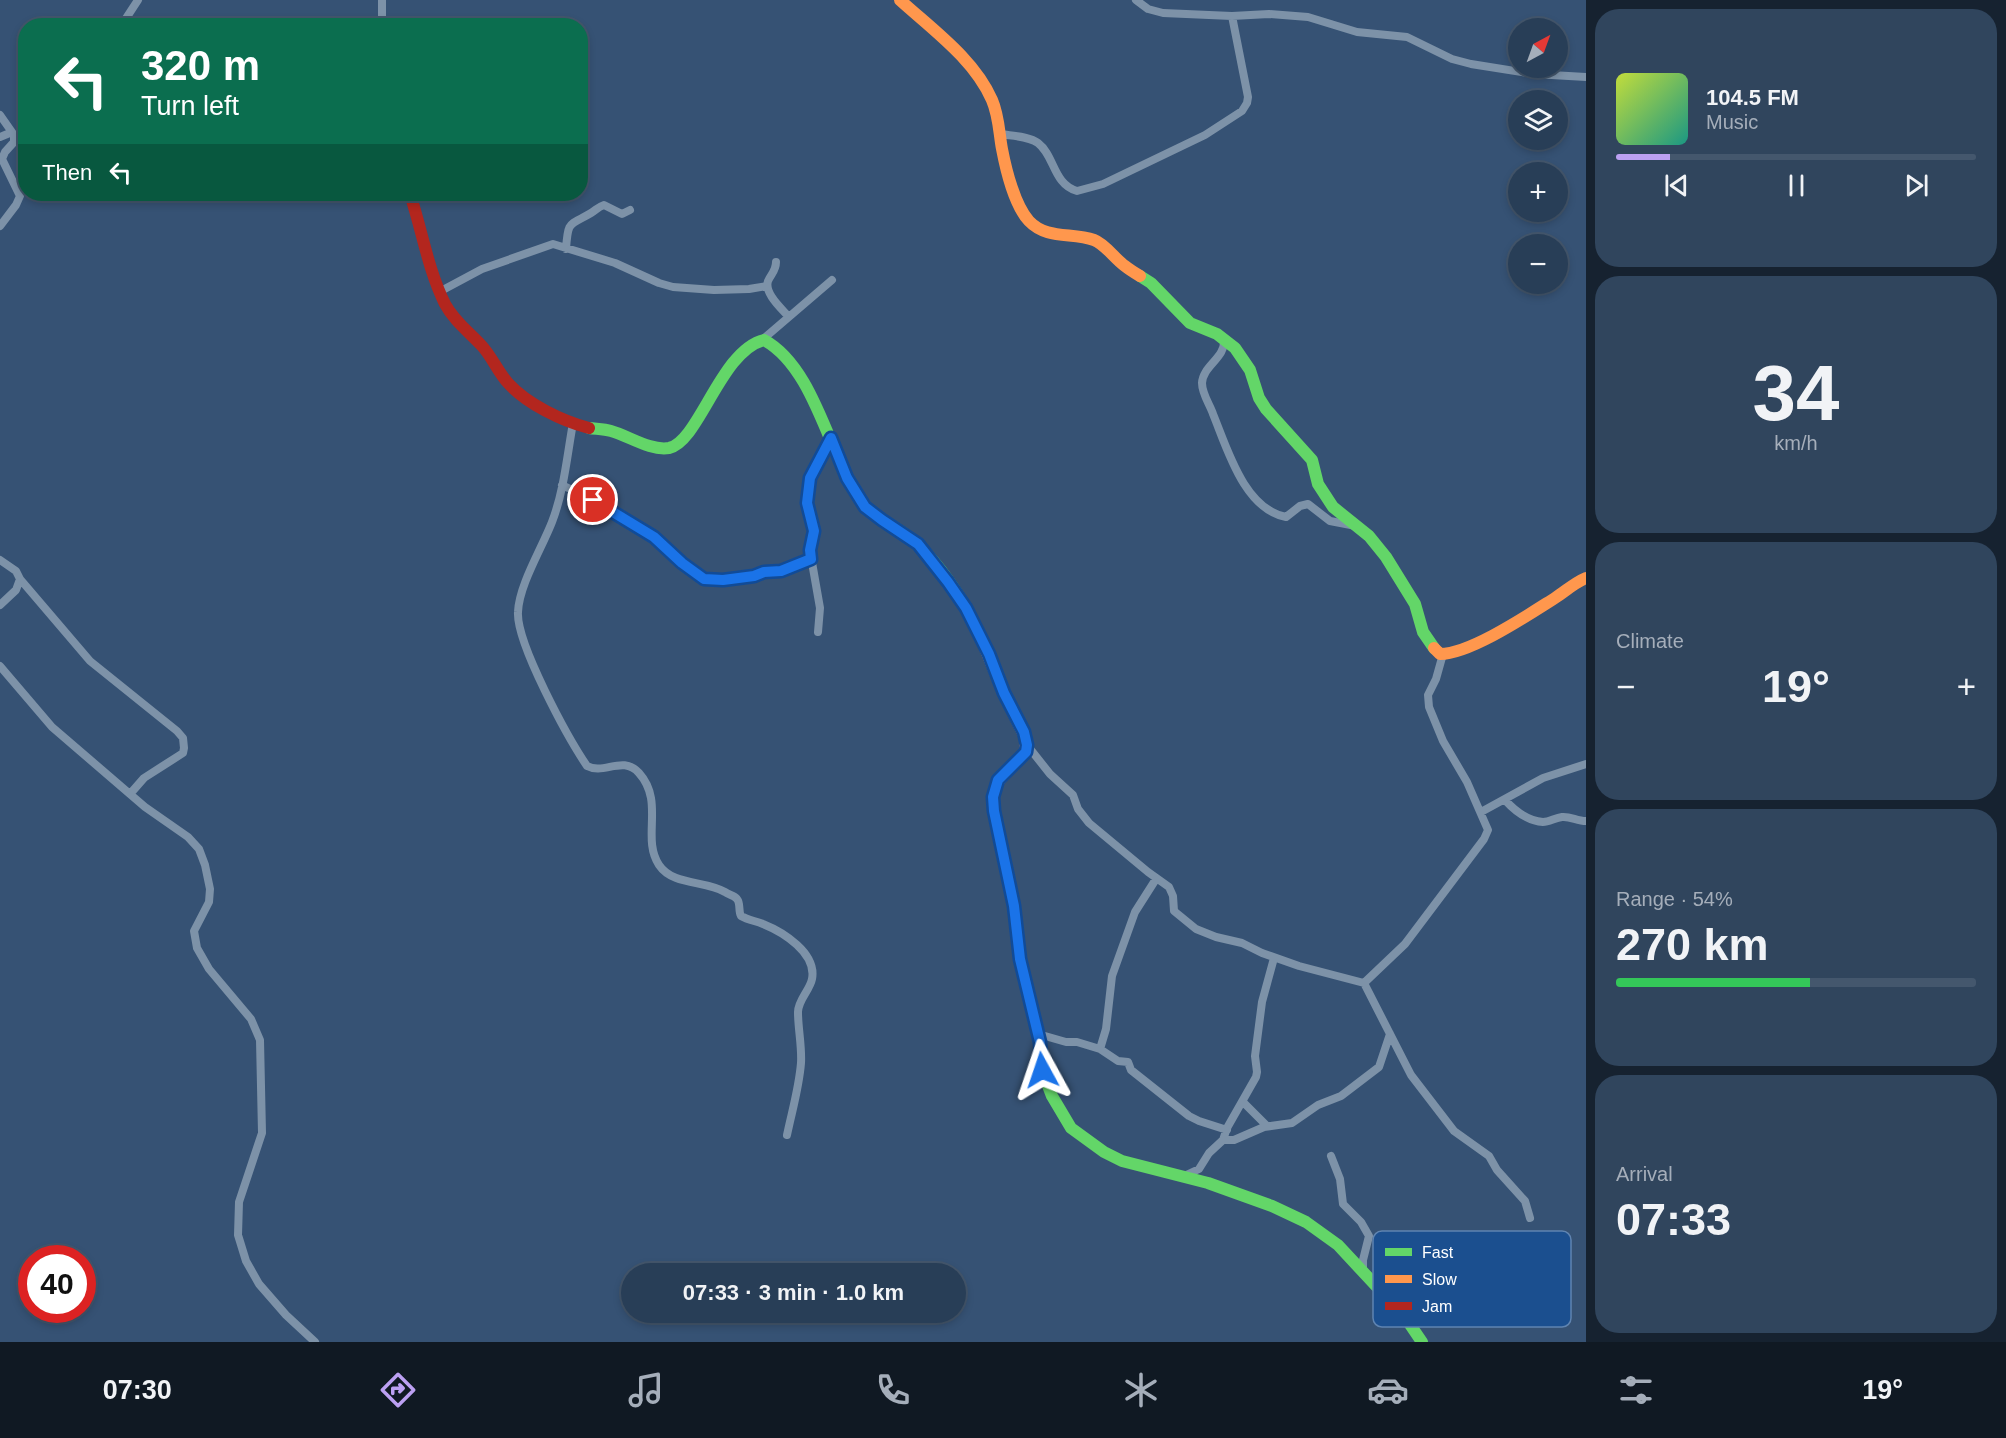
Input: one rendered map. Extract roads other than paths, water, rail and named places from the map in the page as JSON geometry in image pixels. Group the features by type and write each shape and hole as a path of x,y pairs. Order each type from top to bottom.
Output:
{"street":[{"path":"126,18 138,0"},
{"path":"382,0 382,18"},
{"path":"900,0 969,64 984,84 993,102 1002,150 1018,205 1033,225 1048,233 1095,240 1126,267 1151,283 1190,322 1224,339 1235,348 1251,370 1259,398 1266,409 1312,460 1318,484 1333,507 1374,541 1386,557 1415,604 1429,642 1436,651 1443,654 1472,647 1537,610 1576,582 1586,578"},
{"path":"1136,0 1148,9 1163,13 1232,16 1269,14 1308,17 1357,32 1407,37 1443,56 1471,64 1534,74 1586,76"},
{"path":"1000,134 1036,141 1044,148 1063,183 1077,191 1094,188 1187,145 1238,114 1247,104 1248,97 1232,16"},
{"path":"0,116 14,136"},
{"path":"0,137 18,134"},
{"path":"14,136 2,159 18,192"},
{"path":"0,226 18,200"},
{"path":"412,201 439,292 454,320 485,350 512,387 573,423 606,430 659,448 671,447 689,430 710,395 748,346 762,340 832,280"},
{"path":"566,249 567,233 575,220 604,205 622,214 630,210"},
{"path":"439,292 482,269 552,244 608,261 659,283 678,288 714,290 767,286"},
{"path":"776,262 767,286 788,316"},
{"path":"1224,339 1225,348 1208,370 1202,385 1221,436 1246,488 1266,508 1282,516 1286,517 1306,504 1315,508 1330,521 1356,526"},
{"path":"762,340 773,345 785,357 817,406 847,478 865,507 918,544 966,608 1024,732 1027,745 1050,774 1073,795 1078,808 1089,823 1171,890 1176,914 1196,929 1224,940 1242,943 1274,958 1364,983 1411,1075 1461,1137 1486,1152 1497,1170 1526,1201 1530,1218"},
{"path":"573,423 553,520 530,572 518,609 528,654 559,720 587,766 595,769 627,765 639,772 645,781 652,806 653,852 664,870 675,878 719,888 737,900 741,916 777,931 802,950 808,958 813,978 798,1010 801,1063 797,1094 786,1136"},
{"path":"818,632 820,608 810,550 814,531 807,503 810,478 831,438"},
{"path":"562,485 593,500 654,537 682,563 704,579 723,580 781,571 811,559"},
{"path":"0,560 16,571 20,579 90,661 183,738 184,751 180,756 144,778 130,794"},
{"path":"0,605 16,590 20,579"},
{"path":"1364,983 1406,944 1484,839 1488,830 1459,767 1443,741 1429,707 1428,695 1436,679 1443,654"},
{"path":"0,666 52,727 145,807 188,837 199,849 210,883 210,896 209,903 194,931 197,948 209,969 251,1019 260,1040 262,1133 239,1202 238,1235 246,1261 259,1284 286,1315 315,1342"},
{"path":"1027,745 1024,754 998,780 993,797 994,811 1014,906 1020,959 1038,1034 1044,1078 1059,1110 1071,1128 1104,1152 1122,1161 1208,1183 1298,1218 1338,1245 1373,1282"},
{"path":"1481,812 1543,778 1586,764"},
{"path":"1505,800 1519,812 1543,822 1565,817 1577,821 1586,820"},
{"path":"1100,1049 1106,1029 1112,976 1135,912 1156,879"},
{"path":"1182,1178 1199,1169 1209,1154 1223,1140 1257,1072 1255,1056 1262,1002 1274,958"},
{"path":"1038,1034 1100,1049 1118,1061 1130,1064 1131,1070 1189,1116 1227,1130"},
{"path":"1223,1140 1234,1140 1268,1126 1292,1123 1318,1105 1341,1096 1369,1076 1381,1062 1390,1034"},
{"path":"1243,1102 1268,1126"},
{"path":"1331,1156 1340,1179 1343,1204 1361,1222 1369,1236 1363,1260 1363,1271"},
{"path":"1412,1327 1422,1342"}]}
